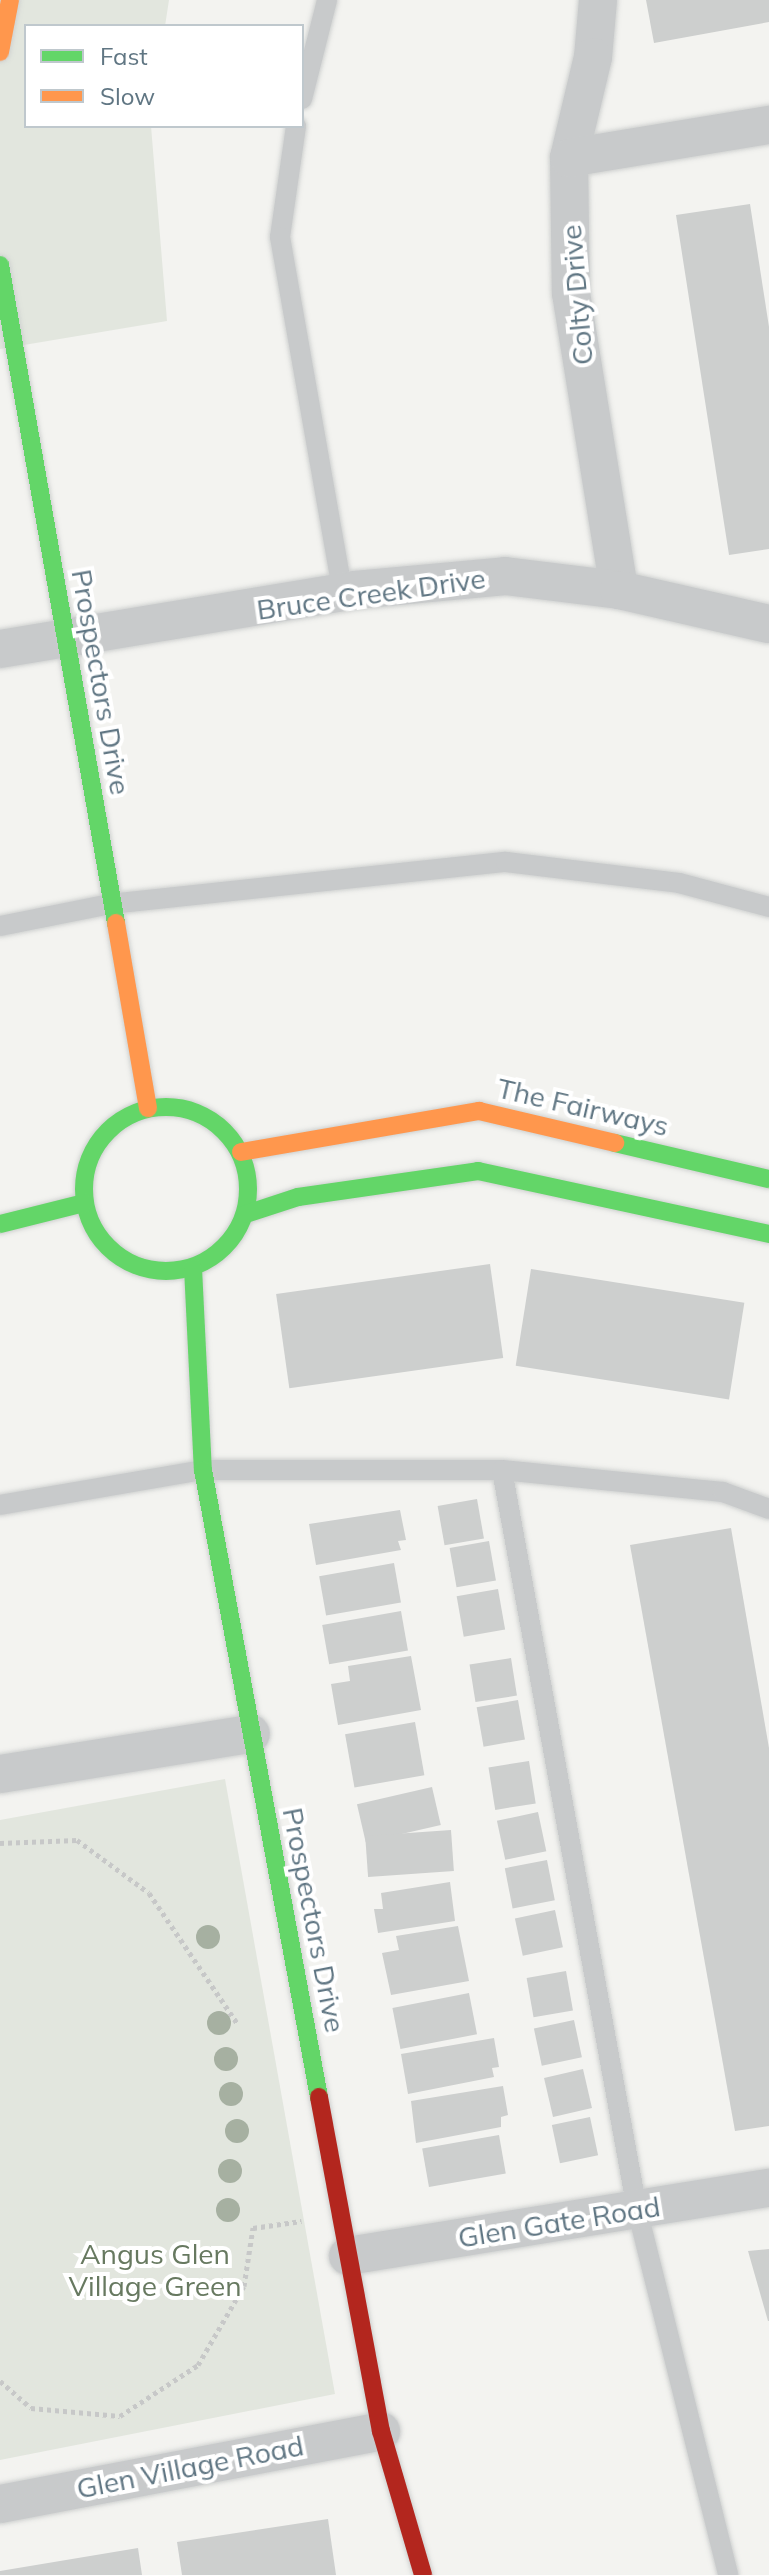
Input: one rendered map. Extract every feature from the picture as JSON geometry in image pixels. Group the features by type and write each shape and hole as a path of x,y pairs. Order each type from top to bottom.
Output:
{"street":[{"path":"0,52 10,0"},
{"name":"Colty Drive","path":"598,0 593,57 569,158 571,293 619,590"},
{"path":"569,158 769,125"},
{"name":"Prospectors Drive","path":"0,265 148,1108"},
{"name":"Bruce Creek Drive","path":"0,649 343,596 355,590 505,576 619,590 769,624"},
{"path":"148,1108 185,1108 218,1124 241,1152 249,1186 246,1214 216,1256 193,1268 154,1271 118,1257 92,1228 84,1203 85,1168 94,1147 108,1129 148,1108"},
{"name":"The Fairways","path":"241,1152 479,1111 769,1179"},
{"path":"246,1214 298,1197 478,1171 769,1234"},
{"path":"0,1224 84,1203"},
{"name":"Prospectors Drive","path":"193,1268 203,1470 381,2431 423,2575"},
{"path":"0,1774 251,1734"},
{"name":"Glen Gate Road","path":"348,2256 769,2188"},
{"name":"Glen Village Road","path":"0,2504 381,2431"}],"lane":[{"path":"304,91 327,0"},
{"path":"296,128 280,237 343,596"},
{"path":"0,926 110,904 506,862 679,883 769,907"},
{"path":"0,1505 203,1470 502,1470 723,1492 769,1509"},
{"path":"502,1470 637,2209 728,2575"}],"path":[{"path":"0,1843 77,1840 149,1893 237,2023"},
{"path":"0,2381 31,2408 120,2416 198,2365 244,2286 253,2228 311,2218"}],"green space":[{"path":"0,0 169,0 165,24 24,24 24,128 151,128 167,321 0,349"},
{"name":"Angus Glen Village Green","path":"225,1779 335,2394 0,2460 0,1820"}],"building":[{"path":"646,0 769,0 769,22 654,43"},
{"path":"750,204 769,327 769,549 729,555 676,215"},
{"path":"490,1264 503,1358 289,1388 276,1294"},
{"path":"531,1269 744,1303 729,1400 516,1366"},
{"path":"477,1499 484,1538 445,1545 438,1506"},
{"path":"400,1510 406,1540 398,1541 401,1550 316,1565 309,1524"},
{"path":"731,1528 769,1748 769,2126 735,2131 630,1545"},
{"path":"489,1541 496,1580 457,1587 450,1548"},
{"path":"394,1563 401,1602 326,1616 319,1576"},
{"path":"498,1589 505,1629 464,1637 457,1596"},
{"path":"401,1611 408,1650 329,1664 322,1625"},
{"path":"411,1656 421,1710 338,1725 331,1684 350,1681 348,1666"},
{"path":"511,1658 517,1696 475,1702 470,1665"},
{"path":"518,1700 525,1739 484,1747 477,1707"},
{"path":"415,1722 424,1775 354,1788 345,1734"},
{"path":"529,1761 536,1803 495,1810 489,1767"},
{"path":"432,1787 441,1825 366,1842 357,1804"},
{"path":"538,1812 546,1851 505,1860 497,1821"},
{"path":"451,1830 454,1871 368,1877 365,1836"},
{"path":"547,1860 555,1900 513,1908 505,1868"},
{"path":"450,1882 455,1921 378,1933 374,1909 383,1909 381,1893"},
{"path":"555,1910 563,1947 523,1956 515,1919"},
{"path":"458,1926 469,1981 391,1995 382,1953 399,1950 396,1936"},
{"path":"566,1971 573,2010 534,2017 527,1978"},
{"path":"469,1993 477,2034 400,2049 392,2008"},
{"path":"574,2020 582,2057 542,2066 534,2029"},
{"path":"494,2038 499,2067 492,2068 494,2077 408,2094 401,2054"},
{"path":"583,2069 592,2108 553,2117 544,2078"},
{"path":"503,2086 508,2115 501,2117 501,2127 416,2143 411,2101"},
{"path":"590,2117 598,2155 560,2163 552,2125"},
{"path":"499,2135 506,2173 429,2187 422,2149"},
{"path":"769,2249 769,2321 768,2321 748,2251"},
{"path":"328,2519 336,2575 182,2575 177,2542"},
{"path":"138,2548 142,2575 0,2575 0,2571"}],"traffic: fast":[{"path":"0,265 116,923"},
{"path":"166,1107 198,1113 224,1131 242,1157 248,1189 242,1221 224,1247 198,1265 166,1271 134,1265 108,1247 90,1221 84,1189 90,1157 108,1131 134,1113 166,1107"},
{"path":"615,1143 769,1179"},
{"path":"246,1214 298,1197 478,1171 769,1234"},
{"path":"0,1224 84,1203"},
{"path":"193,1268 203,1470 319,2097"}],"traffic: slow":[{"path":"0,52 10,0"},
{"path":"116,923 148,1108"},
{"path":"241,1152 479,1111 615,1143"}],"traffic: jam":[{"path":"319,2097 381,2431 423,2575"}]}
